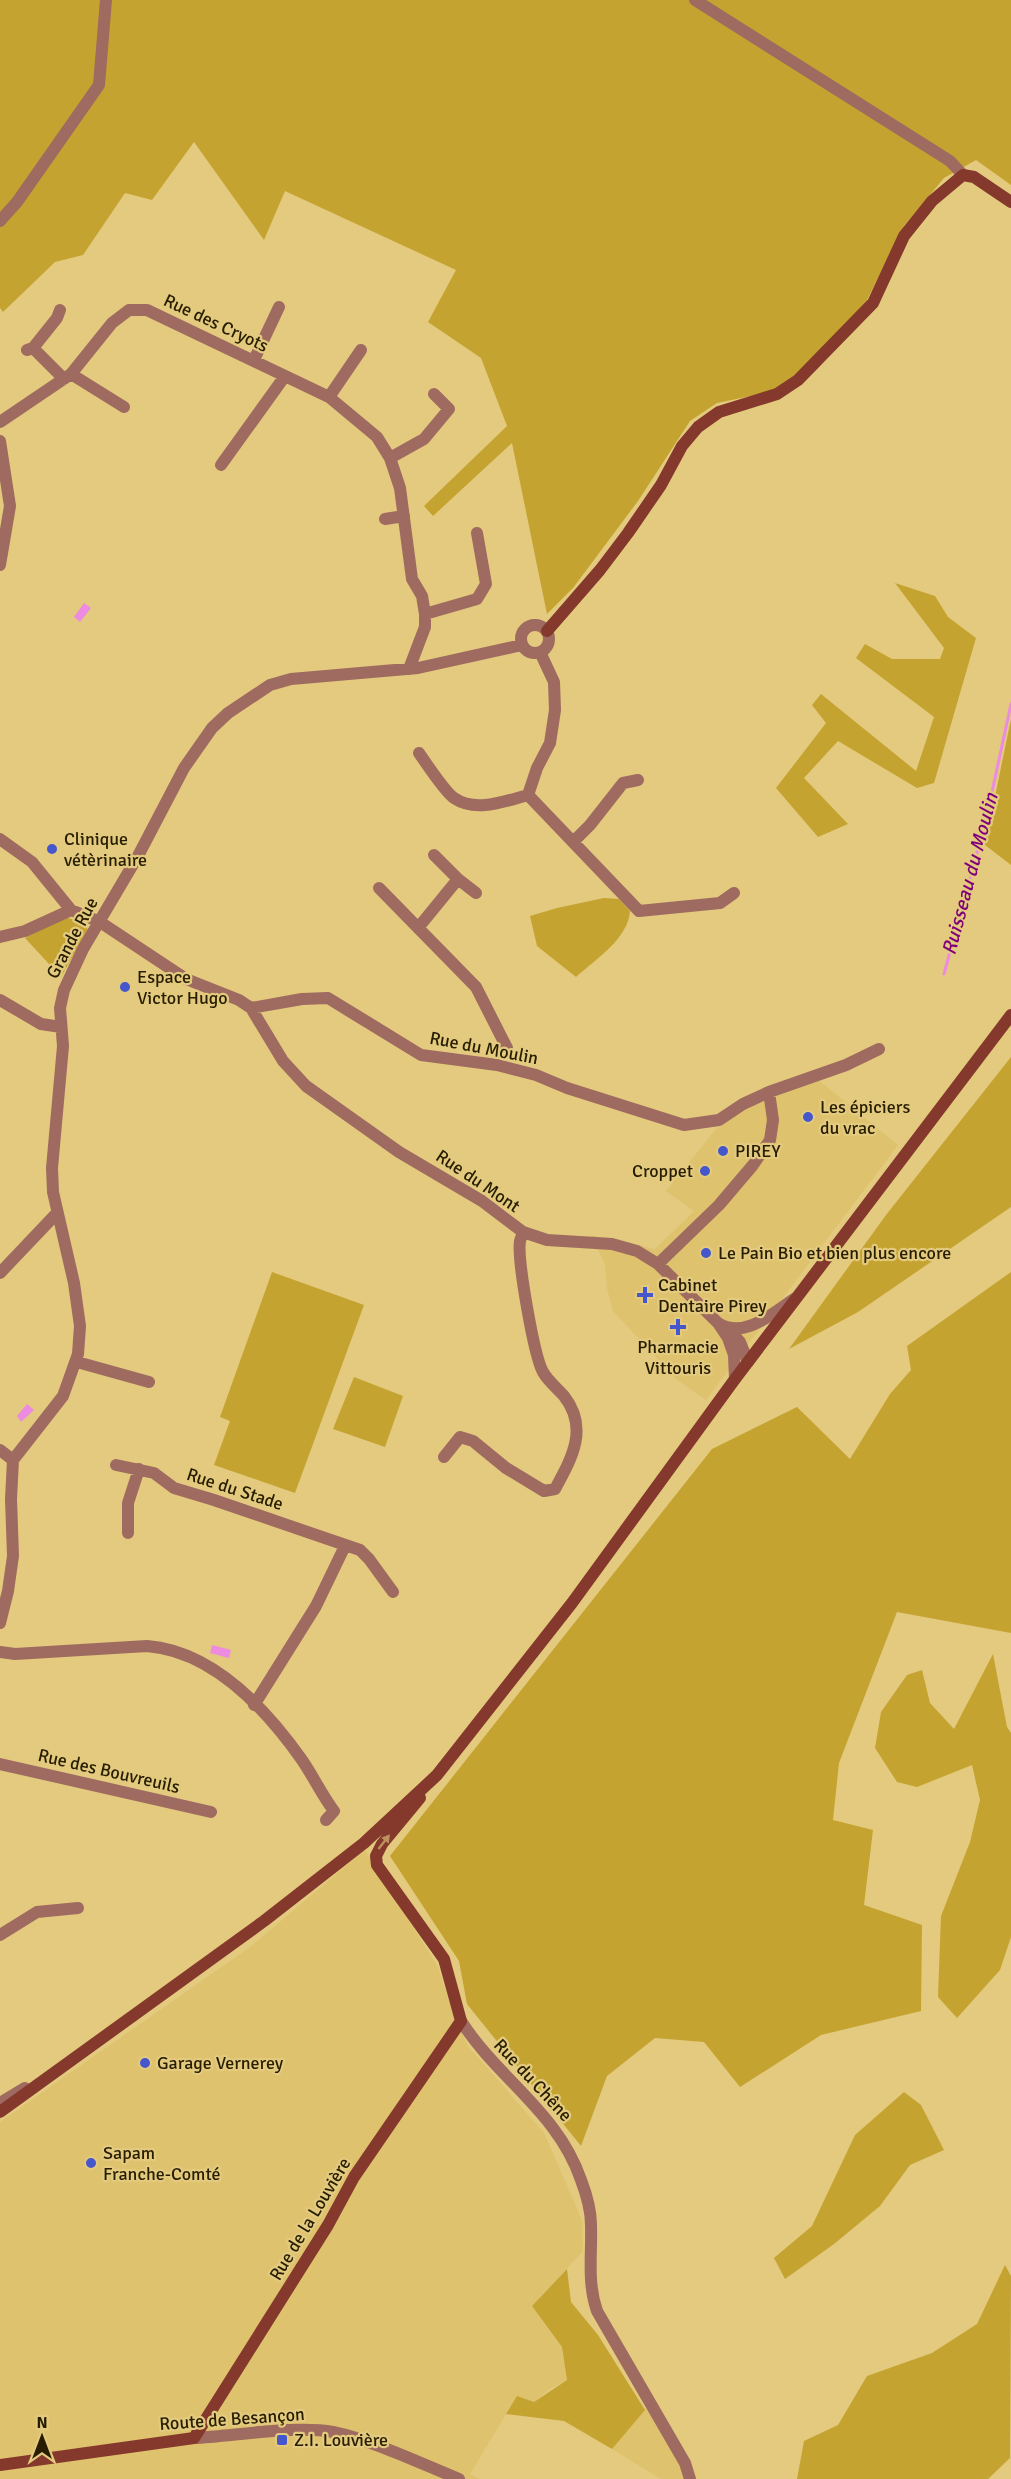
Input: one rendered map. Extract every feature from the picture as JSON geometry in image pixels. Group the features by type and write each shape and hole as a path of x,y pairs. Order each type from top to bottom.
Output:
{"main road":[{"path":"547,631 600,570 628,533 661,485 682,446 698,427 719,412 777,394 798,380 873,303 904,236 932,201 963,175 974,177 1011,202"},
{"path":"0,2112 264,1922 364,1843 437,1775 572,1603 735,1379 1011,1015"},
{"name":"Rue du Chêne","path":"437,1775 382,1844 376,1856 377,1865 444,1959 461,2021"},
{"name":"Rue de la Louvière","path":"194,2438 328,2225 354,2177 461,2021"},
{"name":"Route de Besançon","path":"0,2465 194,2438"}],"street":[{"path":"0,221 99,85 106,0"},
{"path":"695,0 950,161 963,175"},
{"path":"254,360 279,307"},
{"path":"60,310 57,318 30,349 68,377 124,407"},
{"name":"Rue des Cryots","path":"0,422 68,377 112,323 129,310 147,310 330,397 377,437 390,458 400,488 412,579 422,596 425,614 425,627 409,669"},
{"path":"330,397 361,350"},
{"path":"221,465 285,376"},
{"path":"390,458 424,439 449,409 434,394"},
{"path":"0,441 10,506 0,566"},
{"path":"385,519 404,516"},
{"path":"425,614 477,599 486,584 477,533"},
{"path":"534,625 547,631 548,643 540,652 532,653 522,645 521,636 526,628 534,625"},
{"name":"Grande Rue","path":"14,1460 63,1396 77,1362 80,1326 74,1283 53,1192 52,1168 63,1046 60,1008 64,990 84,949 184,768 212,728 228,713 270,685 291,679 409,669 522,645"},
{"path":"528,795 537,768 550,743 555,710 554,682 540,652"},
{"path":"419,753 453,798 473,805 488,805 528,795"},
{"path":"574,841 590,825 623,783 638,780"},
{"path":"528,795 639,911 720,903 734,892"},
{"path":"0,839 32,862 71,910 100,922 186,979 239,1000 251,1008"},
{"path":"434,855 476,893"},
{"path":"418,928 458,879"},
{"path":"379,888 476,987 507,1048"},
{"path":"0,937 25,931 71,910"},
{"name":"Rue du Moulin","path":"251,1008 302,999 328,998 421,1055 497,1065 537,1075 567,1088 684,1125 719,1120 769,1092 846,1065 879,1049"},
{"path":"0,1000 41,1024 61,1028"},
{"name":"Rue du Mont","path":"251,1008 283,1061 306,1086 399,1152 482,1201 523,1232 547,1240 612,1244 637,1251 658,1264 720,1324"},
{"path":"658,1264 719,1205 753,1165 770,1140 772,1120 769,1092"},
{"path":"0,1273 57,1213"},
{"path":"444,1457 460,1437 473,1441 506,1468 544,1491 555,1489 572,1458 577,1435 574,1412 565,1397 543,1372 536,1352 522,1277 520,1241 523,1232"},
{"path":"720,1324 737,1329 750,1326 797,1297"},
{"path":"720,1324 740,1342 748,1362"},
{"path":"720,1324 732,1345 735,1379"},
{"path":"77,1362 149,1382"},
{"path":"0,1450 14,1460 11,1499 13,1556 0,1623"},
{"name":"Rue du Stade","path":"116,1465 139,1469 163,1478 174,1488 360,1550 393,1592"},
{"path":"128,1533 128,1503 139,1469"},
{"path":"254,1705 316,1606 345,1546"},
{"path":"0,1652 15,1654 164,1647 181,1652 210,1666 254,1705 303,1762 334,1811 326,1820"},
{"name":"Rue des Bouvreuils","path":"0,1764 211,1812"},
{"path":"0,1935 37,1912 78,1908"},
{"name":"Rue du Chêne","path":"461,2021 477,2046 545,2116 572,2158 582,2182 591,2222 589,2274 591,2293 597,2311 685,2463 690,2479"},
{"path":"0,2103 74,2058"},
{"name":"Route de Besançon","path":"194,2438 307,2430 333,2432 459,2479"}],"shaded area":[{"path":"0,0 1011,0 1011,185 976,160 944,178 904,226 866,302 805,368 770,392 717,403 690,421 638,501 573,588 547,614 512,443 433,516 424,506 507,426 481,358 428,322 456,270 285,191 264,240 194,142 152,200 125,193 83,255 55,262 3,312 0,308"},
{"path":"895,583 935,596 948,617 976,638 934,783 917,788 838,741 804,778 848,824 818,837 776,788 826,723 812,705 821,694 916,771 934,717 856,658 865,644 892,659 940,659 944,648"},
{"path":"84,603 91,608 80,622 74,617"},
{"path":"1011,719 1011,865 985,845"},
{"path":"604,898 619,899 630,911 628,921 624,931 610,948 576,977 537,946 530,916"},
{"path":"64,917 79,921 88,929 61,977 25,938"},
{"path":"1011,1057 1011,1207 858,1312 789,1349 886,1215"},
{"path":"817,1079 898,1145 706,1400 677,1380 613,1311 607,1289 605,1264 591,1235 655,1249 694,1211 666,1191 716,1129 750,1107"},
{"path":"272,1272 364,1305 295,1493 214,1465 230,1421 220,1417"},
{"path":"1011,1272 1011,1633 897,1612 839,1763 833,1820 873,1830 864,1905 922,1925 921,2011 821,2035 740,2087 704,2042 655,2038 607,2076 581,2146 467,2004 459,1961 390,1856 712,1449 797,1407 850,1459 890,1394 911,1370 907,1346"},
{"path":"354,1377 403,1396 385,1447 333,1429"},
{"path":"27,1404 34,1410 21,1422 17,1416"},
{"path":"212,1645 231,1650 229,1658 210,1653"},
{"path":"993,1654 1007,1727 1011,1733 1011,1937 1000,1970 957,2018 938,1997 941,1916 970,1842 980,1800 972,1765 917,1787 897,1782 875,1748 881,1712 907,1675 922,1670 930,1703 954,1729"},
{"path":"365,1850 438,1967 453,2014 468,2046 544,2133 582,2220 583,2251 532,2306 562,2347 567,2380 548,2390 534,2402 517,2396 470,2474 480,2479 0,2479 0,2122 250,1947"},
{"path":"904,2092 921,2105 944,2150 910,2165 880,2206 834,2244 785,2279 774,2258 812,2226 855,2135"},
{"path":"1005,2265 1011,2276 1010,2458 988,2479 797,2479 804,2441 838,2425 867,2376 932,2353 977,2324"},
{"path":"567,2269 571,2302 598,2335 645,2410 612,2449 564,2421 506,2414 517,2396 534,2402 567,2380 562,2347 532,2306"},
{"path":"654,2398 689,2460 696,2479 661,2479 612,2449"}],"waterway":[{"name":"Ruisseau du Moulin","path":"944,974 986,820 1011,704"}],"place":[{"name":"Clinique vétèrinaire","path":"52,849"},
{"name":"Espace Victor Hugo","path":"125,987"},
{"name":"Les épiciers du vrac","path":"808,1117"},
{"name":"PIREY","path":"723,1151"},
{"name":"Croppet","path":"705,1171"},
{"name":"Le Pain Bio et bien plus encore","path":"706,1253"},
{"name":"Cabinet Dentaire Pirey","path":"645,1295"},
{"name":"Pharmacie Vittouris","path":"678,1327"},
{"name":"Garage Vernerey","path":"145,2063"},
{"name":"Sapam Franche-Comté","path":"91,2163"},
{"name":"Z.I. Louvière","path":"282,2440"}]}
